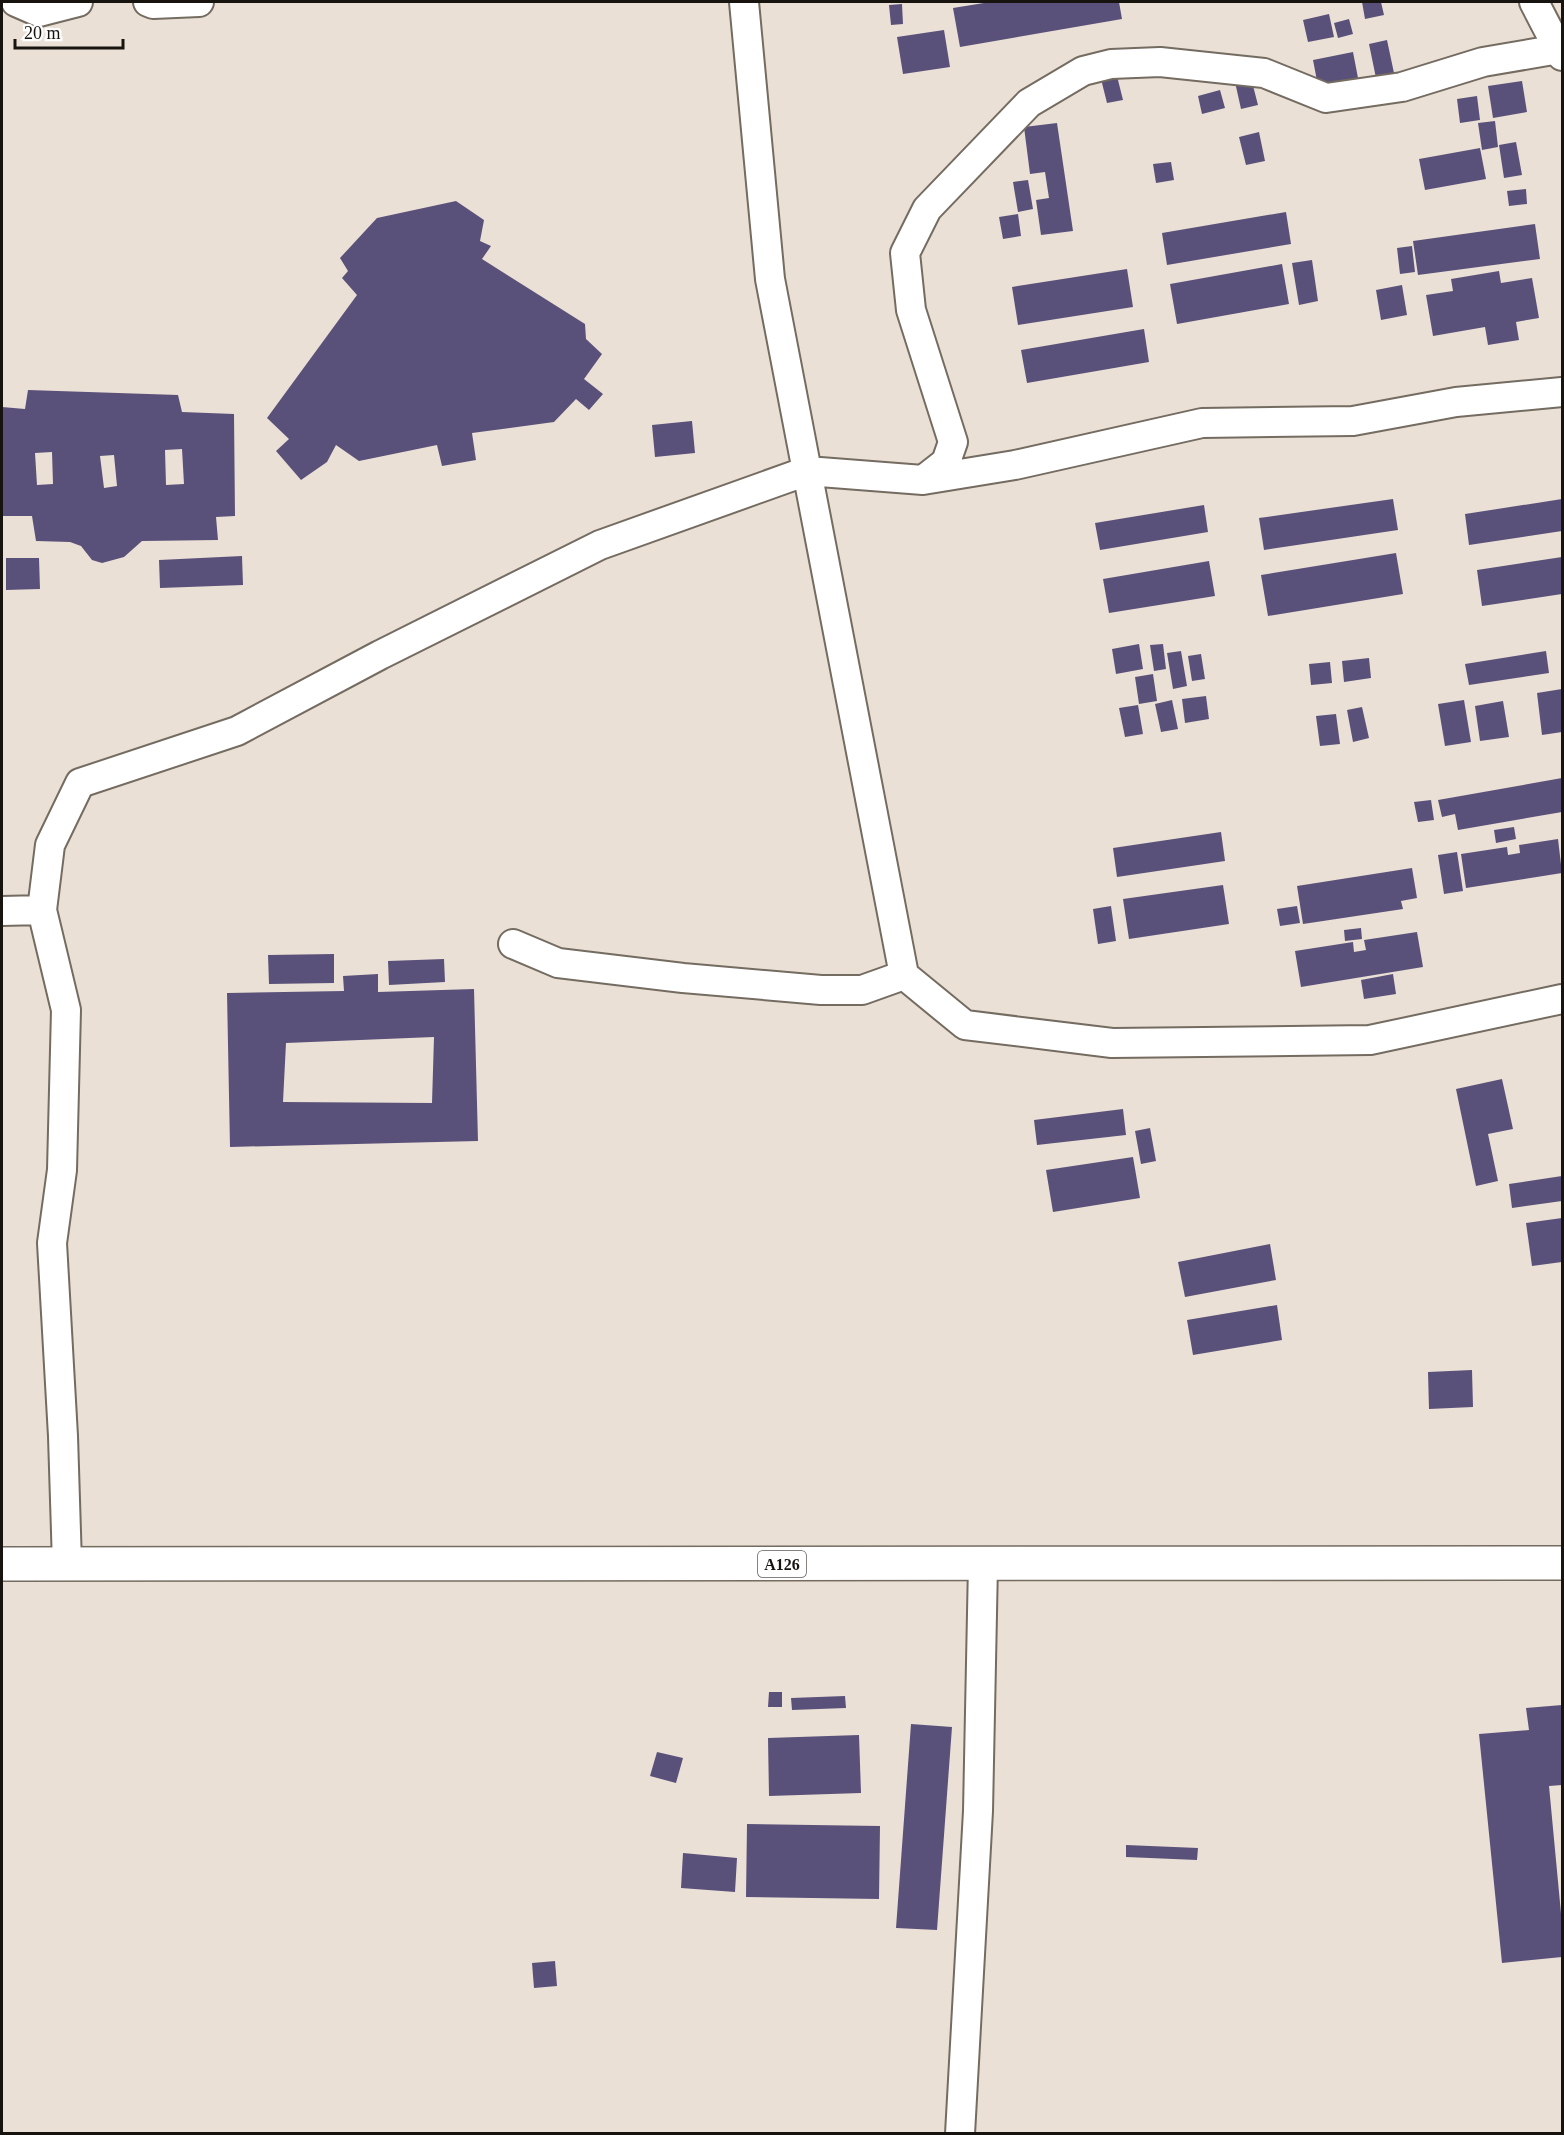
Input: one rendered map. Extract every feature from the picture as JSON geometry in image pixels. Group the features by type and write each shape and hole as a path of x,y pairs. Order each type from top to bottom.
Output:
{"highway":[{"name":"A126","path":"2,1564 1563,1563"}],"street":[{"path":"16,2 39,12 78,2"},
{"path":"148,2 153,4 199,2"},
{"path":"744,2 770,279 904,975 965,1025 1112,1043 1370,1040 1563,999"},
{"path":"923,480 946,462 953,442 911,310 905,253 927,209 1029,104 1083,71 1111,64 1160,62 1264,73 1326,98 1402,87 1483,62 1561,52 1534,2"},
{"path":"67,1564 63,1436 52,1243 62,1170 66,1010 42,910 50,845 81,783 237,731 380,655 600,545 807,471 923,480 1015,465 1202,423 1353,421 1456,402 1563,392"},
{"path":"2,911 42,910"},
{"path":"513,944 558,963 683,978 810,989 862,990 904,975"},
{"path":"960,2133 978,1812 983,1564"}],"building":[{"path":"990,2 1119,2 1122,19 960,47 953,8"},
{"path":"1362,2 1381,2 1384,15 1365,19"},
{"path":"902,4 903,24 891,25 889,5"},
{"path":"1329,14 1334,37 1308,42 1303,20"},
{"path":"1349,19 1353,34 1338,38 1334,23"},
{"path":"944,30 950,67 903,74 897,37"},
{"path":"1387,40 1394,73 1376,78 1369,44"},
{"path":"1353,52 1358,78 1318,86 1313,60"},
{"path":"1117,76 1123,100 1107,103 1101,79"},
{"path":"1251,78 1258,105 1241,109 1235,82"},
{"path":"1522,81 1527,112 1493,118 1488,86"},
{"path":"1220,90 1225,108 1202,114 1198,96"},
{"path":"1477,96 1480,120 1460,123 1457,99"},
{"path":"1495,121 1498,147 1482,150 1478,123"},
{"path":"1057,123 1073,231 1041,235 1036,200 1049,198 1045,172 1030,174 1024,127"},
{"path":"1259,132 1265,161 1246,165 1239,137"},
{"path":"1516,142 1522,175 1504,178 1499,145"},
{"path":"1480,148 1486,179 1425,190 1419,159"},
{"path":"1171,162 1174,180 1156,183 1153,164"},
{"path":"1028,180 1033,209 1018,212 1013,182"},
{"path":"1526,189 1527,204 1509,206 1507,191"},
{"path":"456,201 484,220 480,241 491,246 482,259 585,324 586,339 602,354 584,379 603,394 589,410 576,399 554,422 472,433 476,460 442,466 437,445 359,461 336,445 327,462 301,480 276,451 289,439 267,418 357,295 342,278 348,271 340,258 377,218"},
{"path":"1286,212 1291,244 1167,265 1162,233"},
{"path":"1018,214 1021,236 1003,239 999,217"},
{"path":"1535,224 1540,259 1418,275 1413,241"},
{"path":"1412,246 1415,272 1400,274 1397,248"},
{"path":"1312,260 1318,301 1299,305 1292,263"},
{"path":"1282,264 1289,304 1177,324 1170,284"},
{"path":"1127,269 1133,307 1018,325 1012,287"},
{"path":"1499,271 1501,283 1532,278 1539,318 1516,322 1519,340 1488,345 1485,327 1433,336 1426,295 1453,291 1451,279"},
{"path":"1402,285 1407,315 1381,320 1376,290"},
{"path":"1144,329 1149,362 1027,383 1021,350"},
{"path":"28,390 178,395 182,412 234,414 235,516 216,517 218,540 142,541 124,557 102,563 92,560 81,546 70,542 36,541 32,516 2,516 2,407 25,409","holes":["182,449 184,484 166,485 165,450","52,452 53,484 37,485 35,453","114,455 117,486 104,488 100,456"]},
{"path":"692,421 695,453 655,457 652,425"},
{"path":"1393,499 1398,530 1264,550 1259,518"},
{"path":"1562,499 1562,531 1469,545 1465,514"},
{"path":"1204,505 1208,532 1100,550 1095,523"},
{"path":"1396,553 1403,594 1268,616 1261,575"},
{"path":"242,556 243,585 160,588 159,560"},
{"path":"1562,557 1562,594 1482,606 1477,570"},
{"path":"6,558 39,558 40,589 6,590"},
{"path":"1209,561 1215,596 1109,613 1103,579"},
{"path":"1139,644 1143,669 1116,674 1112,649"},
{"path":"1163,644 1166,669 1154,671 1150,645"},
{"path":"1181,651 1187,686 1173,689 1167,653"},
{"path":"1546,651 1549,673 1469,685 1465,664"},
{"path":"1201,654 1205,679 1192,681 1188,656"},
{"path":"1369,658 1371,678 1344,682 1342,661"},
{"path":"1330,662 1332,683 1311,685 1309,664"},
{"path":"1153,674 1157,701 1139,704 1135,677"},
{"path":"1562,689 1562,732 1542,735 1537,693"},
{"path":"1206,696 1209,719 1185,723 1182,699"},
{"path":"1172,700 1178,729 1161,732 1155,704"},
{"path":"1464,700 1471,742 1445,746 1438,704"},
{"path":"1503,701 1509,737 1480,741 1475,706"},
{"path":"1138,705 1143,734 1125,737 1119,708"},
{"path":"1362,707 1369,738 1353,742 1347,710"},
{"path":"1336,714 1340,744 1320,746 1316,716"},
{"path":"1562,778 1562,812 1458,830 1455,814 1442,817 1438,800"},
{"path":"1431,800 1434,820 1418,822 1414,802"},
{"path":"1514,827 1516,839 1496,843 1494,830"},
{"path":"1221,832 1225,861 1117,877 1113,848"},
{"path":"1558,839 1562,873 1466,888 1461,854 1507,847 1508,855 1520,853 1519,845"},
{"path":"1457,852 1463,891 1444,894 1438,855"},
{"path":"1412,868 1417,898 1401,901 1403,909 1303,924 1297,886"},
{"path":"1223,885 1229,924 1129,939 1123,899"},
{"path":"1111,906 1116,941 1098,944 1093,909"},
{"path":"1297,906 1300,923 1280,926 1277,909"},
{"path":"1361,928 1362,939 1345,941 1344,930"},
{"path":"1417,932 1423,967 1301,987 1295,951 1353,942 1354,952 1366,950 1364,940"},
{"path":"334,954 334,983 269,984 268,955"},
{"path":"444,959 445,982 389,985 388,961"},
{"path":"378,974 378,992 474,989 478,1141 230,1147 227,993 344,991 343,976","holes":["434,1037 432,1103 283,1102 286,1043"]},
{"path":"1393,974 1396,994 1364,999 1361,980"},
{"path":"1502,1079 1513,1129 1488,1134 1498,1181 1476,1186 1456,1089"},
{"path":"1123,1109 1126,1135 1037,1145 1034,1120"},
{"path":"1150,1128 1156,1161 1141,1164 1135,1131"},
{"path":"1133,1157 1140,1198 1053,1212 1046,1170"},
{"path":"1562,1176 1562,1201 1512,1208 1509,1184"},
{"path":"1562,1218 1562,1262 1532,1266 1526,1223"},
{"path":"1270,1244 1276,1280 1185,1297 1178,1262"},
{"path":"1277,1305 1282,1340 1193,1355 1187,1320"},
{"path":"1472,1370 1473,1407 1429,1409 1428,1372"},
{"path":"769,1692 782,1692 782,1707 768,1707"},
{"path":"845,1696 846,1708 792,1710 791,1698"},
{"path":"1562,1705 1562,1785 1549,1786 1562,1924 1562,1957 1502,1963 1479,1734 1529,1730 1526,1708"},
{"path":"911,1724 952,1727 937,1930 896,1928"},
{"path":"859,1735 861,1793 769,1796 768,1738"},
{"path":"657,1752 683,1758 676,1783 650,1776"},
{"path":"747,1824 880,1826 879,1899 746,1897"},
{"path":"1126,1845 1198,1848 1197,1860 1126,1857"},
{"path":"683,1853 737,1858 735,1892 681,1888"},
{"path":"555,1961 557,1986 534,1988 532,1963"}]}
